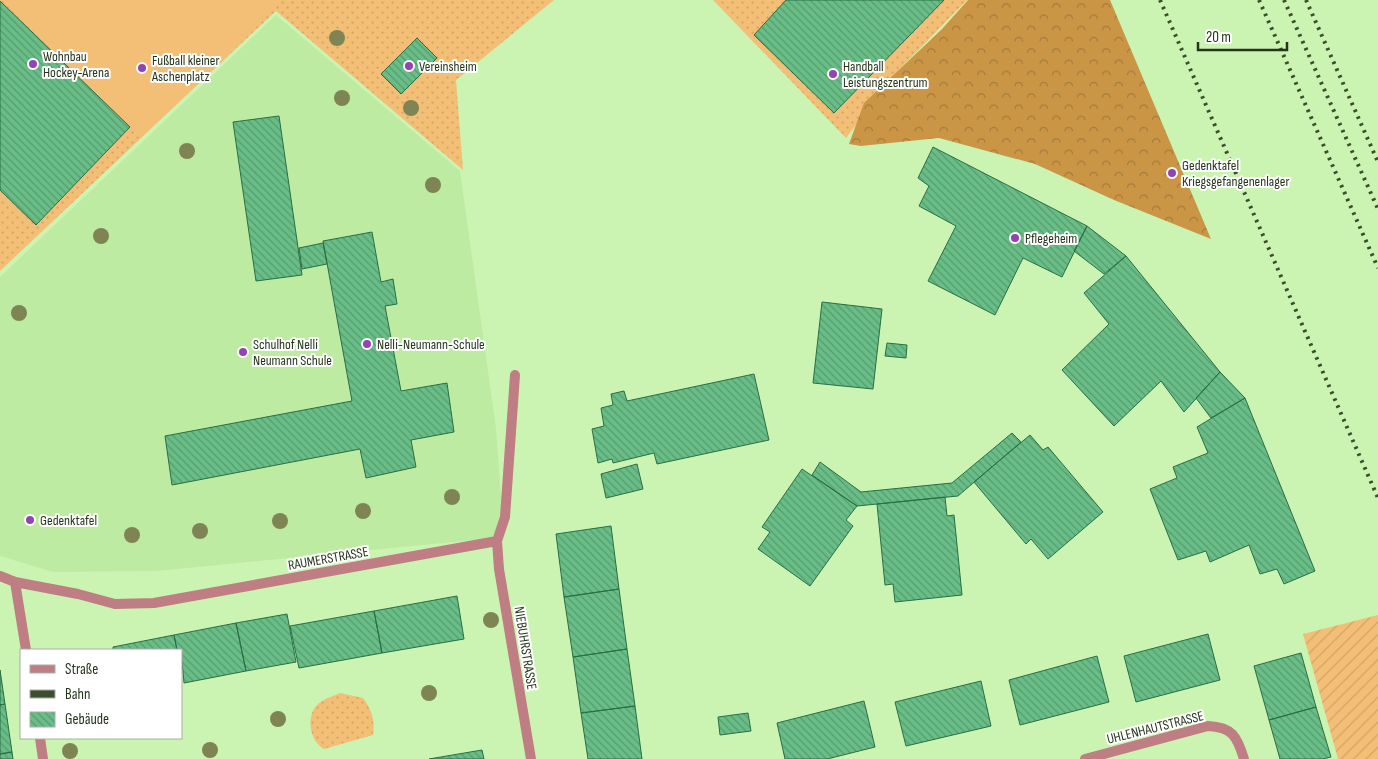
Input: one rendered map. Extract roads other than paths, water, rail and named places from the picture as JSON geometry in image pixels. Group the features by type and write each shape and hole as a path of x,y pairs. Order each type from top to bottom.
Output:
{"street":[{"path":"497,541 505,517 515,375"},
{"name":"RAUMERSTRASSE","path":"0,576 15,582 115,604 154,603 497,541"},
{"name":"NIEBUHRSTRASSE","path":"497,541 499,569 532,759"},
{"path":"15,582 26,649"},
{"name":"UHLENHAUTSTRASSE","path":"1085,759 1208,726 1221,726 1230,730 1236,738 1244,759"},
{"path":"40,739 43,759"}],"railway":[{"path":"1160,0 1378,498"},
{"path":"1259,0 1378,268"},
{"path":"1284,0 1378,209"},
{"path":"1306,0 1378,162"}],"place":[{"name":"Wohnbau Hockey-Arena","path":"33,64"},
{"name":"Vereinsheim","path":"409,66"},
{"name":"Fußball kleiner Aschenplatz","path":"142,68"},
{"name":"Handball Leistungszentrum","path":"833,74"},
{"name":"Gedenktafel Kriegsgefangenenlager","path":"1172,173"},
{"name":"Pflegeheim","path":"1015,238"},
{"name":"Nelli-Neumann-Schule","path":"367,344"},
{"name":"Schulhof Nelli Neumann Schule","path":"243,352"},
{"name":"Gedenktafel","path":"30,520"}]}
